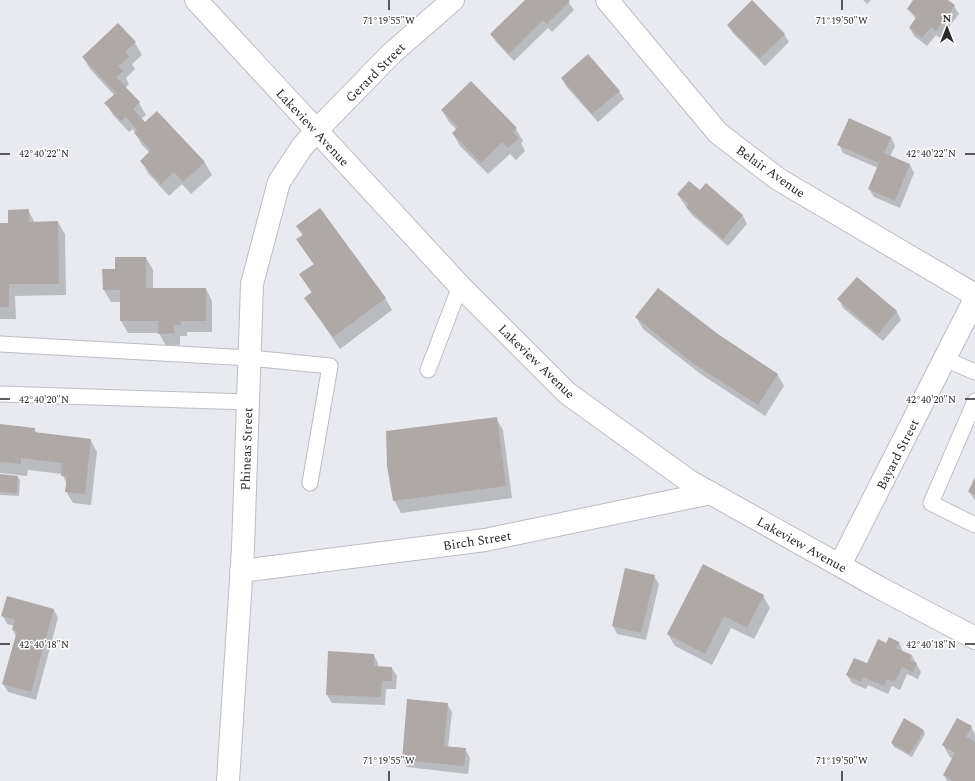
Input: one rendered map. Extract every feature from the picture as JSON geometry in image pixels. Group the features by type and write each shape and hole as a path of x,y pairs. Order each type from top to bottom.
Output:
{"street":[{"name":"Lakeview Avenue","path":"196,0 460,286 567,393 689,481 975,638"},
{"name":"Gerard Street","path":"316,131 392,53 454,0"},
{"name":"Belair Avenue","path":"607,0 718,133 778,179 975,295"},
{"name":"Phineas Street","path":"228,781 241,571 252,284 279,182 302,147 316,131"},
{"name":"Bayard Street","path":"840,565 975,299"},
{"name":"Birch Street","path":"241,571 485,540 711,493"}],"lane":[{"path":"428,370 460,286"},
{"path":"0,344 250,358 330,366 310,483"},
{"path":"945,359 975,372"},
{"path":"0,394 248,402"},
{"path":"975,401 931,503 975,525"}],"building":[{"path":"525,0 570,1 547,24 543,20 509,54 490,34"},
{"path":"752,0 785,34 760,58 727,25"},
{"path":"913,0 948,0 955,5 936,31 931,27 922,38 909,28 917,16 907,9"},
{"path":"118,23 136,42 125,52 129,57 118,66 123,71 116,77 140,102 133,109 145,122 157,111 205,162 183,182 174,172 161,184 140,161 151,150 134,133 137,130 126,117 121,121 104,103 116,93 82,57"},
{"path":"588,54 620,91 592,114 561,78"},
{"path":"471,81 517,128 513,132 519,138 508,148 502,142 481,163 452,133 458,127 441,110"},
{"path":"849,118 891,137 884,153 910,164 895,201 868,189 879,163 837,145"},
{"path":"689,181 700,190 706,183 743,215 723,239 686,207 689,204 677,194"},
{"path":"320,208 386,298 333,337 304,298 312,292 299,274 314,264 296,239 303,235 296,226"},
{"path":"29,209 29,222 58,221 59,284 9,284 9,307 0,307 0,223 8,223 8,210"},
{"path":"115,257 146,257 146,288 206,288 206,321 181,321 181,325 174,325 174,333 158,334 158,321 120,321 120,290 103,290 102,269 115,269"},
{"path":"857,277 897,311 878,334 837,299"},
{"path":"658,288 718,334 778,374 758,405 694,364 635,317"},
{"path":"497,417 506,486 393,501 387,466 386,431"},
{"path":"0,424 35,428 34,432 91,439 85,494 65,492 67,476 61,476 62,463 21,458 21,464 0,462"},
{"path":"0,474 18,476 17,493 0,492"},
{"path":"975,477 975,495 968,492"},
{"path":"703,564 764,595 747,628 724,616 705,654 667,634"},
{"path":"625,568 655,575 641,633 612,626"},
{"path":"7,596 54,609 31,692 2,684 17,631 12,630 15,620 1,616"},
{"path":"889,637 899,642 896,648 912,655 910,660 917,663 913,672 902,667 895,682 887,679 884,686 863,677 861,682 846,675 854,658 867,663 878,639 886,643"},
{"path":"328,651 374,654 374,666 392,667 392,681 382,681 381,697 326,695"},
{"path":"407,699 448,703 444,746 466,748 464,766 402,760"},
{"path":"904,718 924,730 910,754 891,743"},
{"path":"957,718 972,726 966,737 975,742 975,781 953,781 943,775 955,753 942,745"}]}
